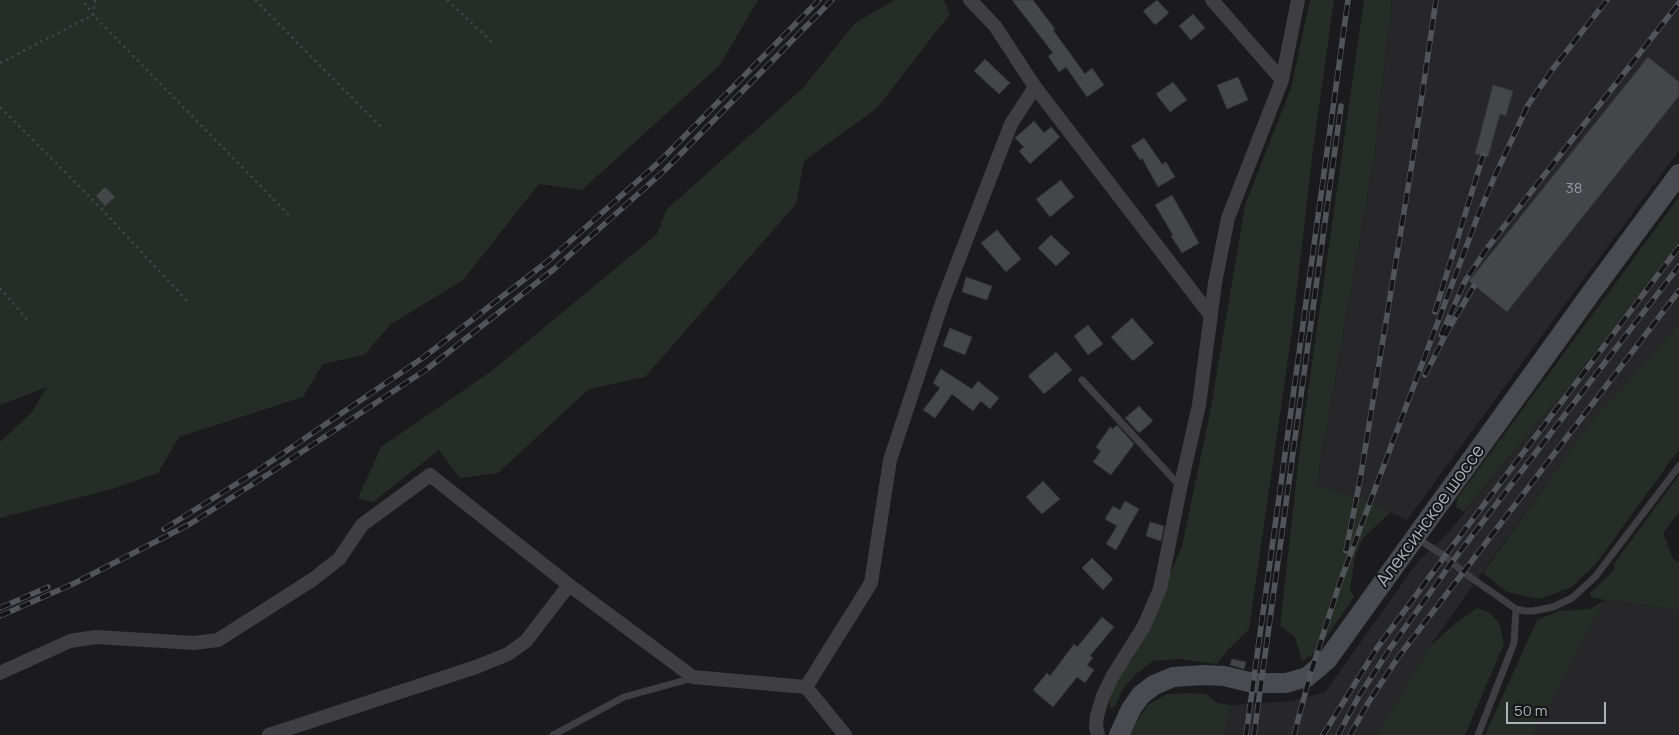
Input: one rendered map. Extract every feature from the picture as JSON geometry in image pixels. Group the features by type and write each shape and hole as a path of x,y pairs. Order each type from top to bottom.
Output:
{"main road":[{"name":"Алексинское шоссе","path":"1119,735 1131,709 1142,695 1158,683 1173,677 1189,674 1214,675 1253,683 1290,683 1310,675 1327,660 1679,174"}],"street":[{"path":"970,0 995,26 1035,87 1211,316"},
{"path":"1212,0 1282,80"},
{"path":"1098,735 1096,727 1097,716 1112,677 1144,626 1160,589 1180,487 1199,405 1215,283 1228,218 1282,80 1298,0"},
{"path":"806,687 871,583 890,460 943,300 1004,142 1011,124 1035,87"},
{"path":"0,673 70,641 96,637 194,643 218,640 319,575 338,559 362,524 430,475 569,586 693,677 806,687 845,735"},
{"path":"269,735 476,667 508,654 526,641 569,586"}],"lane":[{"path":"1082,380 1180,487"},
{"path":"1415,538 1445,556 1463,572 1516,609 1534,611 1553,607 1580,592 1595,577 1679,466"},
{"path":"1478,735 1514,643 1516,609"},
{"path":"553,735 624,697 693,677"}],"path":[{"path":"83,0 93,15 289,215"},
{"path":"93,15 96,0"},
{"path":"255,0 382,128"},
{"path":"447,0 492,42"},
{"path":"0,63 93,15"},
{"path":"0,107 93,200 189,303"},
{"path":"0,288 30,323"}],"shaded area":[{"path":"0,0 758,0 720,65 582,190 539,184 463,280 390,325 364,355 323,364 303,397 179,437 158,473 112,489 0,518 0,442 32,412 47,387 0,405"},
{"path":"895,0 944,0 950,14 877,108 804,161 796,204 645,377 589,389 498,473 460,478 439,450 373,502 358,498 381,447 493,370 657,234 667,209 803,88 855,23"},
{"path":"1310,0 1334,0 1313,150 1292,331 1249,629 1217,664 1179,659 1153,661 1135,675 1122,690 1116,705 1111,709 1109,700 1115,682 1134,656 1182,546 1210,413 1245,205 1291,88"},
{"path":"1364,0 1392,0 1374,158 1316,486 1361,498 1391,512 1363,538 1355,556 1350,590 1354,597 1317,651 1302,661 1295,637 1280,626 1300,447"},
{"path":"1392,0 1679,0 1679,151 1407,520 1361,498 1316,486 1374,158"},
{"path":"1679,197 1679,242 1575,378 1464,512 1456,507 1458,497"},
{"path":"1679,242 1679,324 1587,426 1429,647 1377,735 1224,735 1231,705 1292,701 1325,692 1419,560 1445,536 1575,378"},
{"path":"1679,324 1679,449 1596,564 1570,588 1539,599 1507,592 1483,573 1587,426"},
{"path":"1679,475 1679,512 1663,533 1673,559 1679,562 1679,610 1591,597 1590,593 1614,570 1614,564"},
{"path":"1605,600 1679,610 1679,735 1533,735"},
{"path":"1605,600 1533,735 1485,735 1537,620 1559,611 1590,609"},
{"path":"1477,608 1490,613 1499,623 1504,644 1465,735 1377,735 1429,647 1451,627"},
{"path":"1167,694 1206,694 1217,703 1231,705 1224,735 1129,735 1134,724 1148,705"}],"building":[{"path":"1012,0 1033,0 1085,74 1092,68 1104,85 1087,97 1066,67 1059,72 1048,56 1053,53"},
{"path":"1157,0 1169,13 1155,25 1143,11"},
{"path":"1193,14 1205,28 1191,40 1179,26"},
{"path":"1648,57 1679,82 1679,96 1507,312 1469,281"},
{"path":"985,59 1010,83 999,94 974,71"},
{"path":"1238,77 1248,100 1227,109 1217,85"},
{"path":"1173,82 1187,100 1170,112 1156,94"},
{"path":"1493,85 1513,91 1506,116 1500,114 1488,157 1475,154"},
{"path":"1034,121 1044,133 1051,127 1060,137 1030,164 1019,151 1024,147 1015,138"},
{"path":"1144,138 1162,164 1166,162 1175,177 1158,187 1142,158 1140,160 1131,146"},
{"path":"1061,180 1074,197 1050,217 1036,199"},
{"path":"105,187 115,197 105,206 96,196"},
{"path":"1172,195 1199,243 1182,253 1155,205"},
{"path":"997,230 1021,259 1006,272 981,243"},
{"path":"1051,235 1070,253 1056,266 1038,248"},
{"path":"966,277 992,286 987,300 962,292"},
{"path":"1132,318 1154,343 1133,361 1111,337"},
{"path":"1088,325 1103,344 1088,355 1074,336"},
{"path":"950,328 972,337 965,355 943,346"},
{"path":"1056,352 1072,370 1044,394 1028,376"},
{"path":"941,369 972,389 978,381 999,398 990,409 981,401 973,411 952,394 935,418 923,410 940,388 933,383"},
{"path":"1139,406 1153,421 1139,433 1125,418"},
{"path":"1117,425 1134,444 1111,475 1093,462 1101,451 1096,447 1110,427 1113,429"},
{"path":"1043,481 1060,499 1042,514 1026,497"},
{"path":"1125,501 1139,509 1116,550 1106,544 1117,526 1105,519 1113,506 1120,510"},
{"path":"1150,522 1164,526 1161,541 1146,536"},
{"path":"1092,558 1113,579 1103,590 1082,568"},
{"path":"1102,617 1114,627 1090,656 1093,658 1087,665 1094,670 1085,683 1077,677 1053,707 1033,690 1047,673 1050,676 1074,644 1077,647"},
{"path":"1232,659 1246,662 1244,669 1230,665"}],"railway":[{"path":"164,529 257,471 424,357 548,261 659,162 819,0"},
{"path":"0,616 75,583 190,524 427,369 553,270 665,170 832,0"},
{"path":"1246,735 1348,0"},
{"path":"1346,551 1360,480 1413,157 1436,0"},
{"path":"1294,735 1310,675 1340,582 1477,218 1494,178 1528,105 1552,70 1607,0"},
{"path":"1441,335 1465,281 1488,247 1679,3"},
{"path":"1254,735 1341,106"},
{"path":"1435,312 1483,156"},
{"path":"1323,735 1377,648 1679,247"},
{"path":"1338,735 1359,696 1389,650 1452,562 1679,266"},
{"path":"1425,375 1448,330 1474,286"},
{"path":"1350,735 1368,703 1399,656 1679,291"},
{"path":"0,608 48,587"}]}
